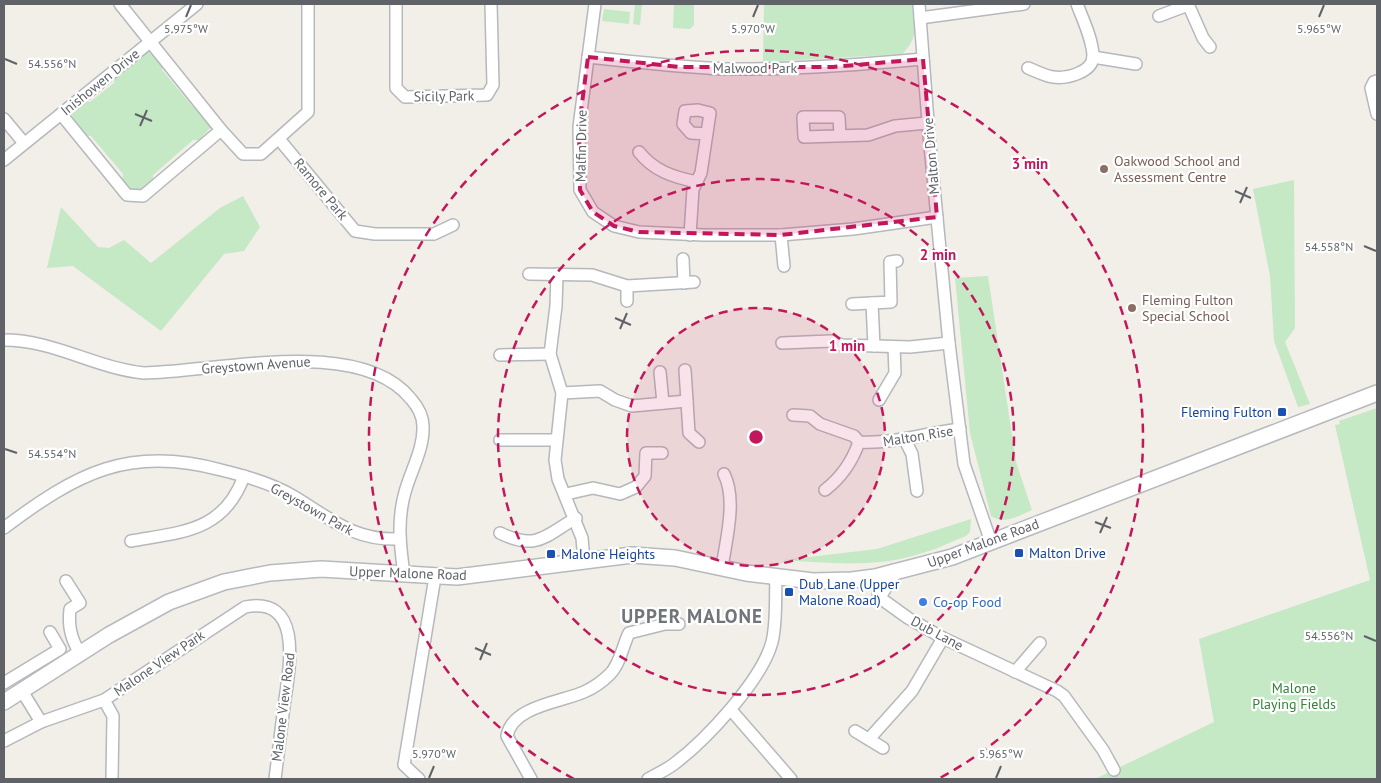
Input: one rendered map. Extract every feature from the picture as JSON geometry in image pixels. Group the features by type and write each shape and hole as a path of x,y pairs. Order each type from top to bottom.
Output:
{"main road":[{"name":"Upper Malone Road","path":"4,702 80,654 170,602 224,582 270,574 321,569 435,576 489,574 632,555 654,555 776,577 813,581 852,580 875,577 941,560 991,542 1377,393"},
{"path":"880,594 894,572"}],"street":[{"path":"120,4 243,154 261,154 308,112 308,4"},
{"name":"Inishowen Drive","path":"4,160 150,40 197,4"},
{"name":"Sicily Park","path":"396,4 396,88 405,97 486,95 492,91 491,4"},
{"name":"Malfin Drive","path":"595,4 579,127 580,190 593,212 614,226 639,232 690,235 781,235 853,229 937,217"},
{"name":"Malton Drive","path":"920,4 928,123 949,343 964,464 991,542"},
{"path":"920,18 1024,4"},
{"path":"1028,68 1054,77 1075,75 1090,65 1093,58 1089,36 1077,4"},
{"path":"1159,16 1188,4 1210,47"},
{"name":"Malwood Park","path":"588,57 680,67 724,68 833,67 923,59"},
{"path":"1093,58 1136,64"},
{"path":"1377,81 1372,88 1377,114"},
{"path":"61,114 127,195 143,196 222,130"},
{"path":"4,119 24,143"},
{"path":"840,136 868,135 895,126 928,123"},
{"path":"690,235 693,189 701,173 707,134"},
{"name":"Ramore Park","path":"279,139 355,231 375,234 434,234 453,224"},
{"path":"639,152 648,163 666,174 697,182"},
{"path":"781,235 784,266"},
{"path":"529,274 592,275 627,286 689,283 683,259"},
{"path":"852,304 891,302 890,262 897,262"},
{"path":"557,274 556,306 550,354 562,393 561,418 556,440 555,460 558,479 576,518 582,538 584,561"},
{"path":"627,286 627,301"},
{"path":"872,303 874,346"},
{"name":"Greystown Avenue","path":"4,340 37,343 62,349 124,371 160,373 310,361 345,366 384,376 397,384 415,403 423,425 422,443 400,513 400,539 404,574"},
{"path":"782,343 830,341 842,345 894,347 949,343"},
{"path":"879,400 895,374 894,347"},
{"path":"505,352 550,354"},
{"path":"686,370 689,433 699,442"},
{"path":"659,372 663,403"},
{"path":"562,393 600,391 615,400 632,406 687,401"},
{"name":"Malton Rise","path":"793,415 810,416 820,424 854,436 859,442 875,443 905,440 924,434 960,429"},
{"path":"505,436 556,440"},
{"path":"905,440 912,454 917,491"},
{"path":"825,490 836,481 848,466 859,442"},
{"path":"566,494 593,488 620,494 636,487 645,476 646,453 662,453"},
{"name":"Greystown Park","path":"4,528 54,493 97,470 122,463 175,460 244,476 273,486 293,496 345,529 363,536 400,539"},
{"path":"722,568 729,526 729,484 724,474"},
{"path":"131,541 184,533 196,529 219,515 239,488 244,476"},
{"path":"500,532 524,542 536,542 545,539 576,518"},
{"path":"419,779 404,765 435,576"},
{"path":"648,779 674,764 731,710 765,661 772,642 776,577"},
{"path":"875,577 880,594"},
{"path":"66,581 80,603 70,609 68,625 72,639 80,654"},
{"name":"Dub Lane","path":"880,594 890,606 944,638 1064,696 1103,750 1114,770"},
{"name":"Malone View Park","path":"4,741 41,722 104,700 245,606 259,604 273,609"},
{"name":"Malone View Road","path":"273,609 284,621 292,650 274,779"},
{"path":"531,779 507,736 512,723 535,707 584,692 602,681 611,673 616,664 629,632 665,624 679,624"},
{"path":"4,683 60,649 50,632"},
{"path":"869,740 912,691 944,638"},
{"path":"1015,672 1040,643"},
{"path":"22,691 41,722"},
{"path":"104,700 113,716 112,779"},
{"path":"731,710 791,779"},
{"path":"855,731 883,748"}],"highlighted area":[{"path":"588,57 680,67 833,67 923,59 937,217 781,235 639,232 614,226 593,212 580,190 579,127"}],"green space":[{"path":"635,4 642,4 640,25 633,24"},
{"path":"674,4 694,4 694,25 690,29 673,28"},
{"path":"764,4 912,4 914,37 902,54 763,62"},
{"path":"604,9 630,12 629,24 602,21"},
{"path":"149,52 163,65 162,70 193,107 198,107 209,120 211,127 199,140 193,140 153,175 153,180 149,184 137,190 126,185 122,180 123,174 91,136 85,135 74,122 72,115 85,101 90,102 114,83 115,77 143,53"},
{"path":"1294,180 1295,328 1285,342 1310,404 1298,407 1274,341 1270,276 1253,189"},
{"path":"243,196 260,227 244,251 224,254 161,331 73,266 47,268 61,207 98,247 109,248 124,240 151,263 220,208"},
{"path":"988,276 1016,462 1032,510 1006,520 996,519 991,516 970,433 955,278"},
{"name":"Malone Playing Fields","path":"1377,408 1377,779 1095,779 1214,722 1199,639 1370,580 1335,425 1340,424 1339,421"},
{"path":"971,519 970,532 966,536 931,550 902,558 869,563 784,560 877,549"}],"place":[{"name":"Oakwood School and Assessment Centre","path":"1104,169"},
{"name":"Fleming Fulton Special School","path":"1132,308"},
{"name":"Fleming Fulton","path":"1282,412"},
{"name":"Malton Drive","path":"1019,553"},
{"name":"Malone Heights","path":"551,554"},
{"name":"Dub Lane (Upper Malone Road)","path":"789,592"},
{"name":"Co-op Food","path":"923,602"}],"district":[{"name":"UPPER MALONE","path":"692,616"}]}
